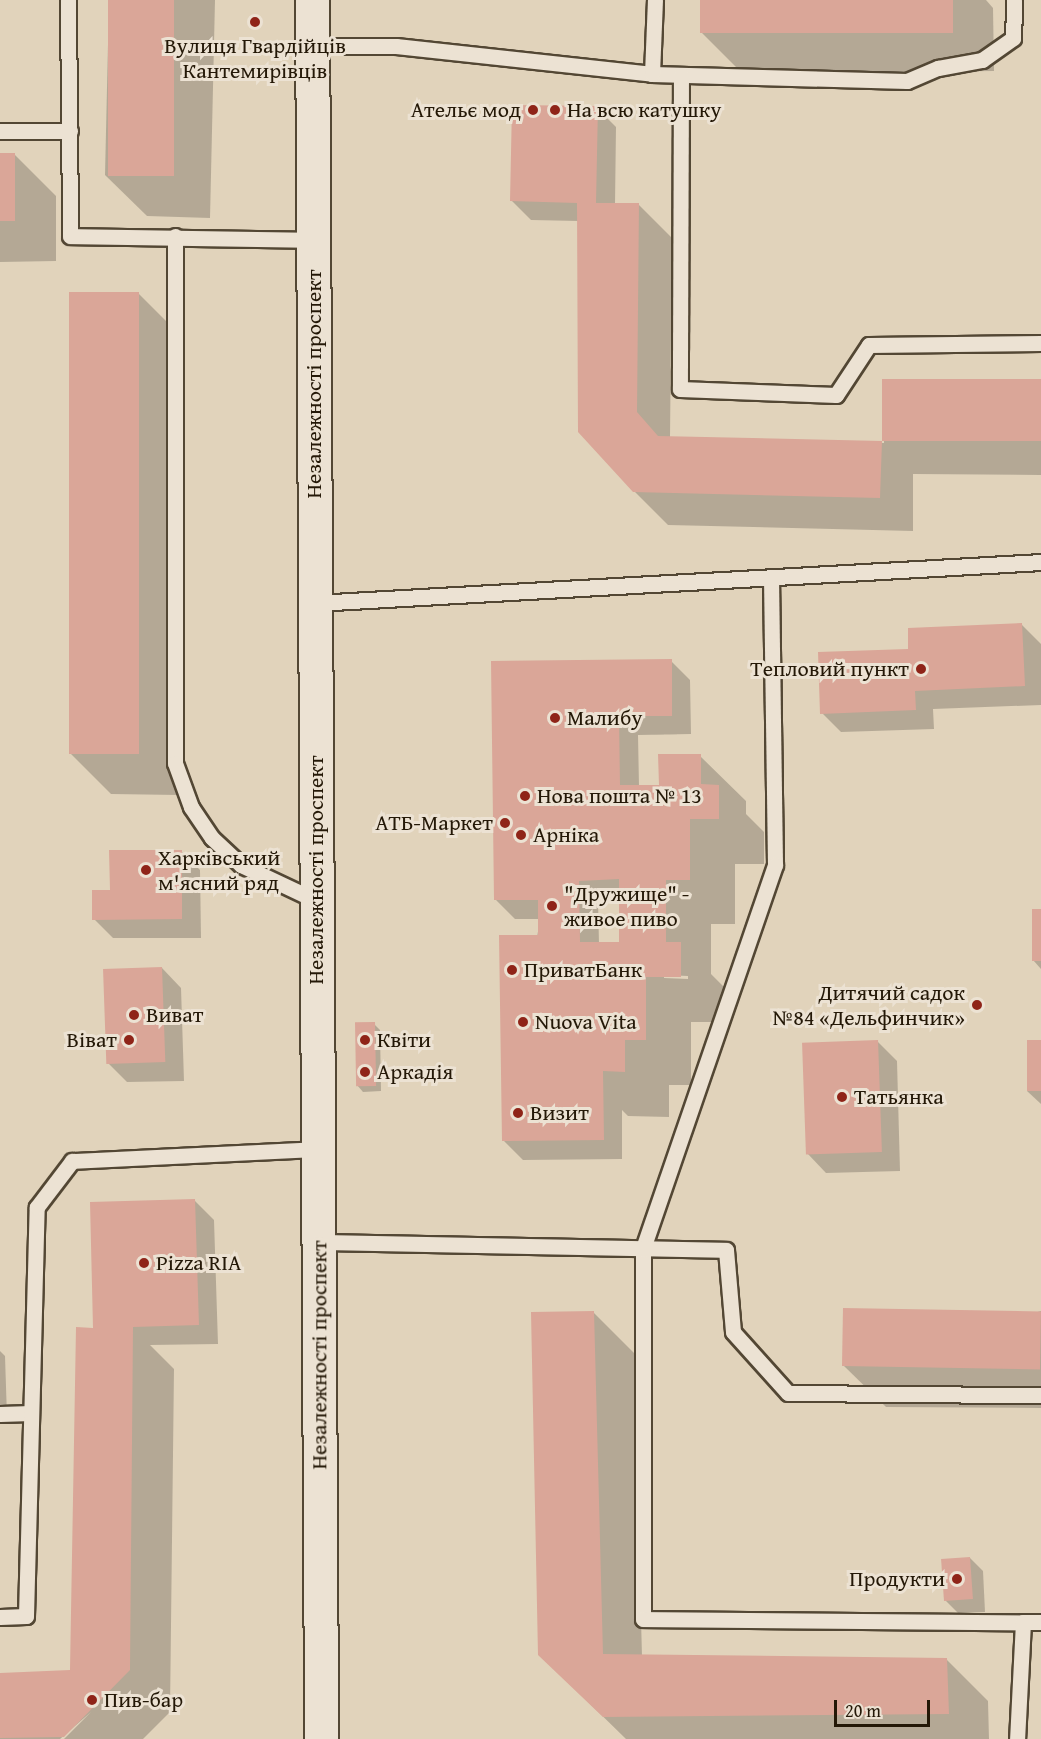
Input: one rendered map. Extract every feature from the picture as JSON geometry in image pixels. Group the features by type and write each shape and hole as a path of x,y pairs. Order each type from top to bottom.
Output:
{"street":[{"name":"Незалежності проспект","path":"312,0 321,1739"}],"lane":[{"path":"68,0 69,236 314,240"},
{"path":"652,74 655,0"},
{"path":"313,46 396,46 652,74 907,81 938,68 982,60 1013,38 1014,0"},
{"path":"681,75 680,389 836,395 869,345 1041,343"},
{"path":"0,131 70,130"},
{"path":"175,236 175,763 191,807 220,845 241,865 317,901"},
{"path":"315,603 1041,562"},
{"path":"771,577 775,865 643,1248 643,1619 1041,1622"},
{"path":"0,1617 26,1616 37,1207 72,1161 318,1149"},
{"path":"318,1242 726,1250 733,1332 788,1393 1041,1395"},
{"path":"0,1414 31,1413"},
{"path":"1017,1739 1023,1622"}],"building":[{"path":"108,0 174,0 174,176 108,176"},
{"path":"700,0 953,0 953,33 700,33"},
{"path":"512,105 598,106 596,203 639,203 637,412 658,436 882,441 880,498 633,492 578,432 577,203 510,201"},
{"path":"0,153 15,153 15,221 0,221"},
{"path":"69,292 139,292 139,754 69,754"},
{"path":"882,379 1041,379 1041,441 882,441"},
{"name":"Тепловий пункт","path":"1022,623 1025,686 915,691 916,710 820,714 818,652 908,649 908,628"},
{"path":"672,659 672,716 619,716 620,785 659,785 658,754 701,754 701,784 719,785 719,819 690,819 690,880 666,880 666,942 681,942 681,977 646,977 646,1040 625,1040 625,1072 603,1071 604,1140 502,1141 499,935 538,935 538,900 494,900 491,661","holes":["619,879 619,942 580,942 579,881"]},
{"name":"Харківський м'ясний ряд","path":"109,850 182,850 182,919 92,920 92,890 110,890"},
{"path":"1032,909 1041,909 1041,961 1032,961"},
{"name":"Виват","path":"162,967 165,1062 106,1064 103,969"},
{"path":"355,1022 375,1022 376,1086 356,1086"},
{"name":"Татьянка","path":"878,1040 882,1152 806,1155 802,1043"},
{"path":"1027,1040 1041,1040 1041,1091 1027,1091"},
{"path":"195,1199 199,1325 133,1327 130,1670 64,1737 0,1738 0,1673 70,1670 76,1327 93,1328 90,1202"},
{"path":"843,1308 1041,1311 1040,1369 842,1366"},
{"path":"594,1311 603,1654 947,1658 949,1714 603,1717 538,1655 531,1312"},
{"name":"Продукти","path":"970,1557 973,1599 944,1601 941,1559"}],"place":[{"name":"Вулиця Гвардійців Кантемирівців","path":"255,22"},
{"name":"Ательє мод","path":"533,110"},
{"name":"На всю катушку","path":"555,110"},
{"name":"Тепловий пункт","path":"921,669"},
{"name":"Малибу","path":"555,718"},
{"name":"Нова пошта № 13","path":"525,796"},
{"name":"АТБ-Маркет","path":"505,823"},
{"name":"Арніка","path":"521,835"},
{"name":"Харківський м'ясний ряд","path":"146,870"},
{"name":"\"Дружище\" - живое пиво","path":"552,906"},
{"name":"ПриватБанк","path":"512,970"},
{"name":"Дитячий садок №84 «Дельфинчик»","path":"977,1005"},
{"name":"Виват","path":"134,1015"},
{"name":"Nuova Vita","path":"523,1022"},
{"name":"Віват","path":"129,1040"},
{"name":"Квіти","path":"365,1040"},
{"name":"Аркадія","path":"365,1072"},
{"name":"Татьянка","path":"842,1097"},
{"name":"Визит","path":"518,1113"},
{"name":"Pizza RIA","path":"144,1263"},
{"name":"Продукти","path":"957,1579"},
{"name":"Пив-бар","path":"92,1700"}]}
